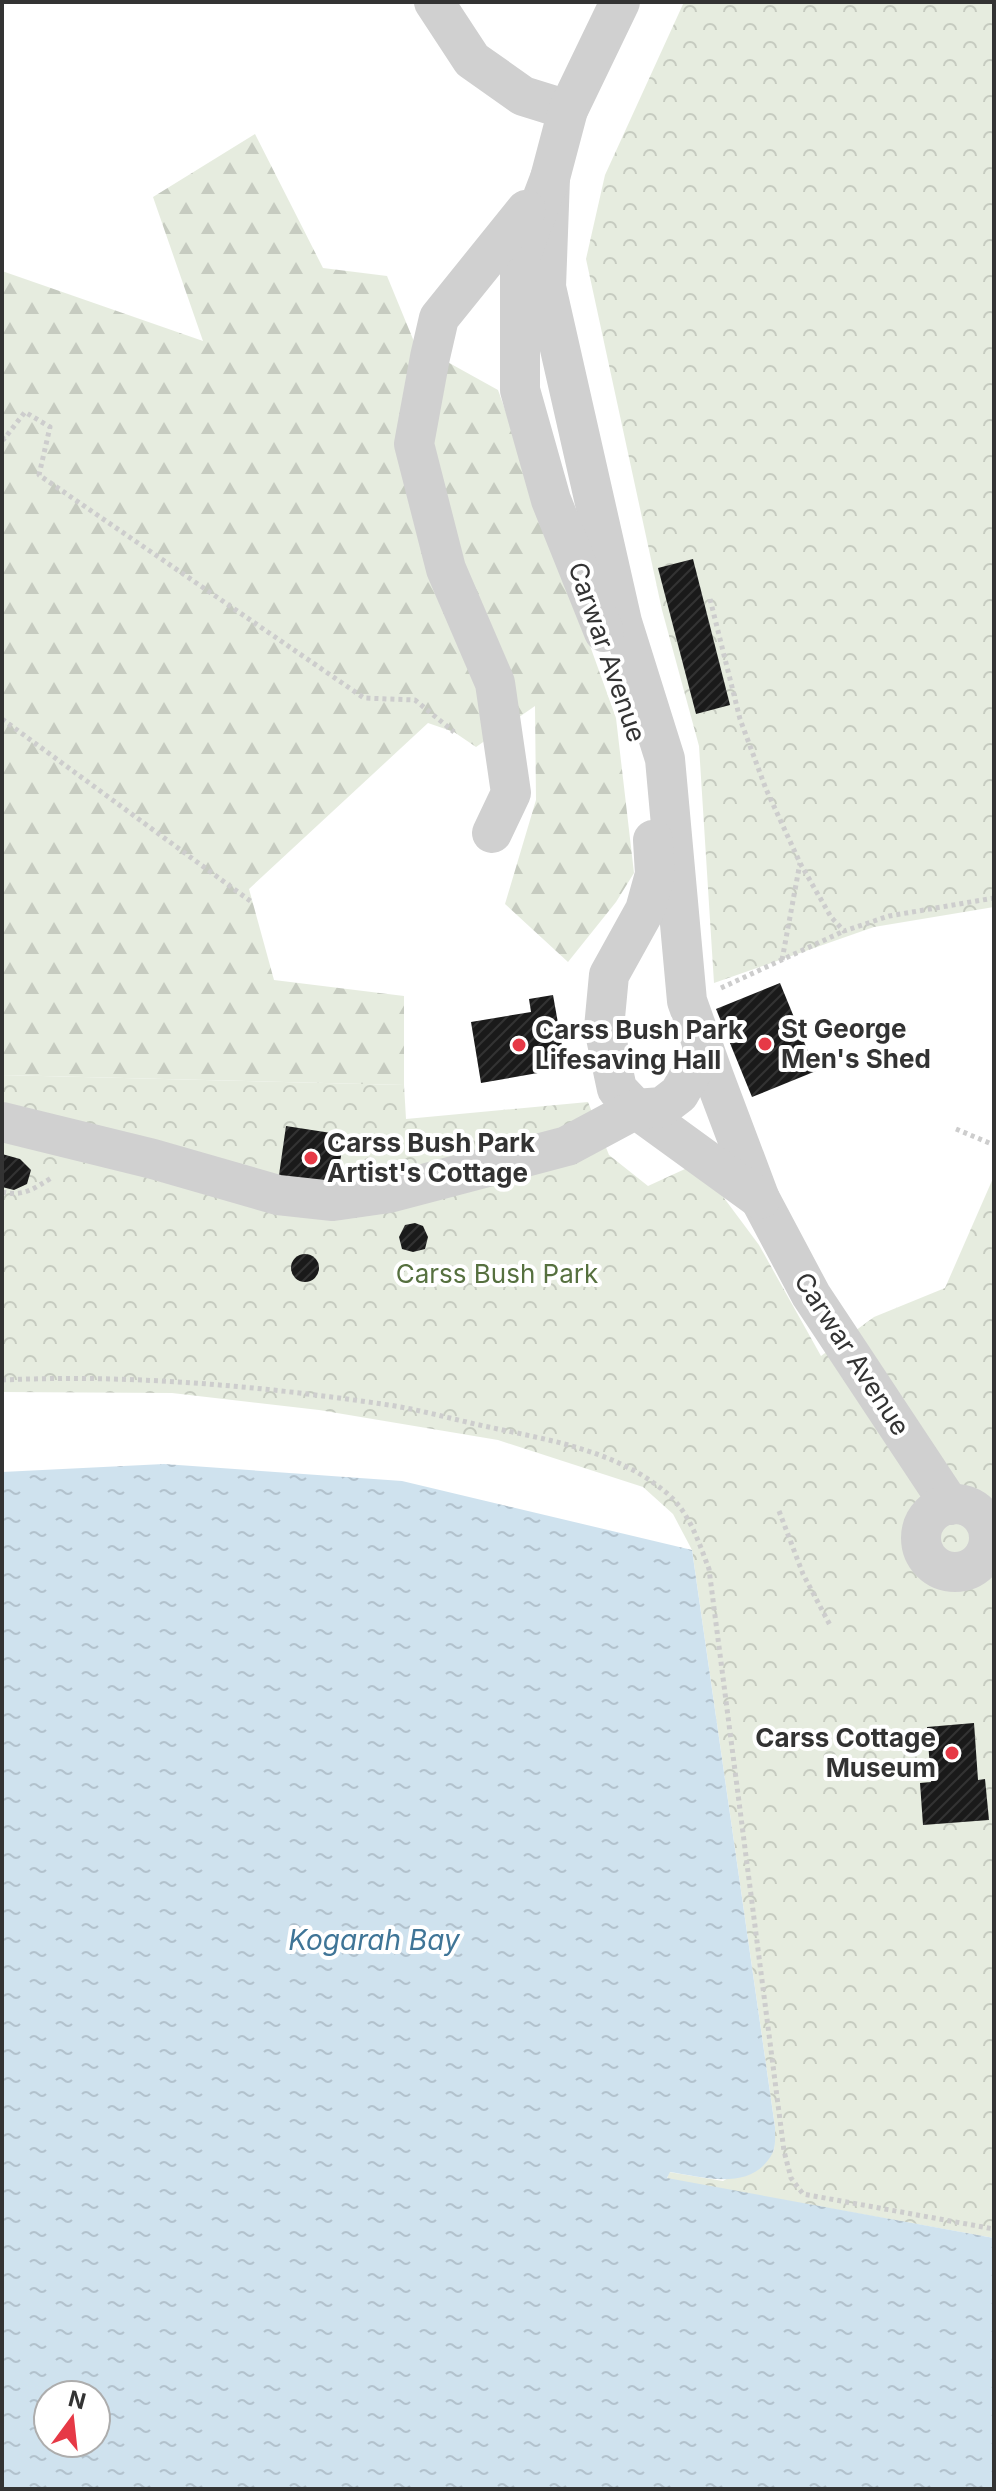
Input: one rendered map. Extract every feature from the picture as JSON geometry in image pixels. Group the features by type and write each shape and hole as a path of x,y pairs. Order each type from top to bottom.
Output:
{"street":[{"path":"434,2 472,60 523,96 568,110"},
{"name":"Carwar Avenue","path":"620,2 568,110 550,178 520,257 520,390 551,500 620,673 638,730 651,792 655,874 645,910 609,975 604,1028 617,1089 636,1109 760,1199"},
{"path":"492,833 511,793 495,683 446,569 414,444 439,318 550,178"},
{"name":"Carwar Avenue","path":"550,178 546,287 622,622 665,759 687,1001 760,1199 811,1295 950,1505"},
{"path":"609,975 636,949 683,957"},
{"path":"2,1122 153,1159 278,1195 333,1201 389,1193 567,1146 636,1109 662,1107 679,1094 704,1050"},
{"name":"Carwar Avenue","path":"960,1504 978,1513 991,1530 986,1552 980,1561 959,1572 937,1567 923,1549 923,1525 939,1509 950,1505 960,1504"}],"path":[{"path":"2,437 4,439 25,412 50,427 39,475 364,698 415,700 454,732"},
{"path":"710,599 740,719 766,789 800,863 831,917 844,931"},
{"path":"2,719 253,903"},
{"path":"782,960 800,863"},
{"path":"709,994 844,931 889,916 994,898"},
{"path":"956,1129 994,1145"},
{"path":"2,1192 15,1195 29,1191 53,1177"},
{"path":"2,1380 62,1377 232,1385 391,1405 557,1442 604,1456 639,1474 671,1497 694,1530 709,1569 782,2135 791,2178 803,2194 994,2229"},
{"path":"779,1511 803,1574 831,1627"}],"green space":[{"path":"684,2 994,2 994,907 874,927 714,983 699,746 662,610 586,259 605,175"},
{"path":"255,134 323,268 387,276 415,344 498,390 616,718 634,873 616,902 568,962 505,904 536,800 535,706 476,747 454,732 428,723 249,889 274,980 404,996 404,1085 2,1075 2,271 203,341 153,197"},
{"name":"Carss Bush Park","path":"2,1075 404,1085 406,1119 588,1102 609,1155 648,1186 698,1163 759,1245 821,1356 874,1317 945,1288 994,1176 994,2238 667,2179 669,2172 723,2181 774,2151 775,2127 692,1550 673,1514 643,1487 498,1440 319,1410 172,1393 2,1392"}],"water":[{"name":"Kogarah Bay","path":"164,1464 402,1481 692,1550 775,2140 773,2152 764,2165 740,2178 712,2179 670,2172 667,2178 994,2238 994,2489 2,2489 2,1472"}],"building":[{"path":"693,559 730,705 696,714 658,568"},
{"path":"780,983 816,1071 752,1097 716,1009"},
{"name":"Carss Bush Park Lifesaving Hall","path":"553,995 566,1068 481,1083 471,1022 531,1012 529,999"},
{"name":"Carss Bush Park Artist's Cottage","path":"286,1126 344,1135 336,1191 278,1182"},
{"path":"2,1154 20,1159 31,1170 27,1184 14,1190 2,1187"},
{"path":"415,1223 423,1226 428,1237 425,1249 413,1252 402,1249 399,1237 405,1225"},
{"path":"305,1254 315,1258 319,1268 315,1278 305,1282 295,1278 291,1268 295,1258"},
{"name":"Carss Cottage Museum","path":"974,1723 978,1780 985,1779 989,1820 923,1825 920,1783 931,1782 927,1727"}],"place":[{"name":"St George Men's Shed","path":"765,1044"},
{"name":"Carss Bush Park Lifesaving Hall","path":"519,1045"},
{"name":"Carss Bush Park Artist's Cottage","path":"311,1158"},
{"name":"Carss Cottage Museum","path":"952,1753"}]}
